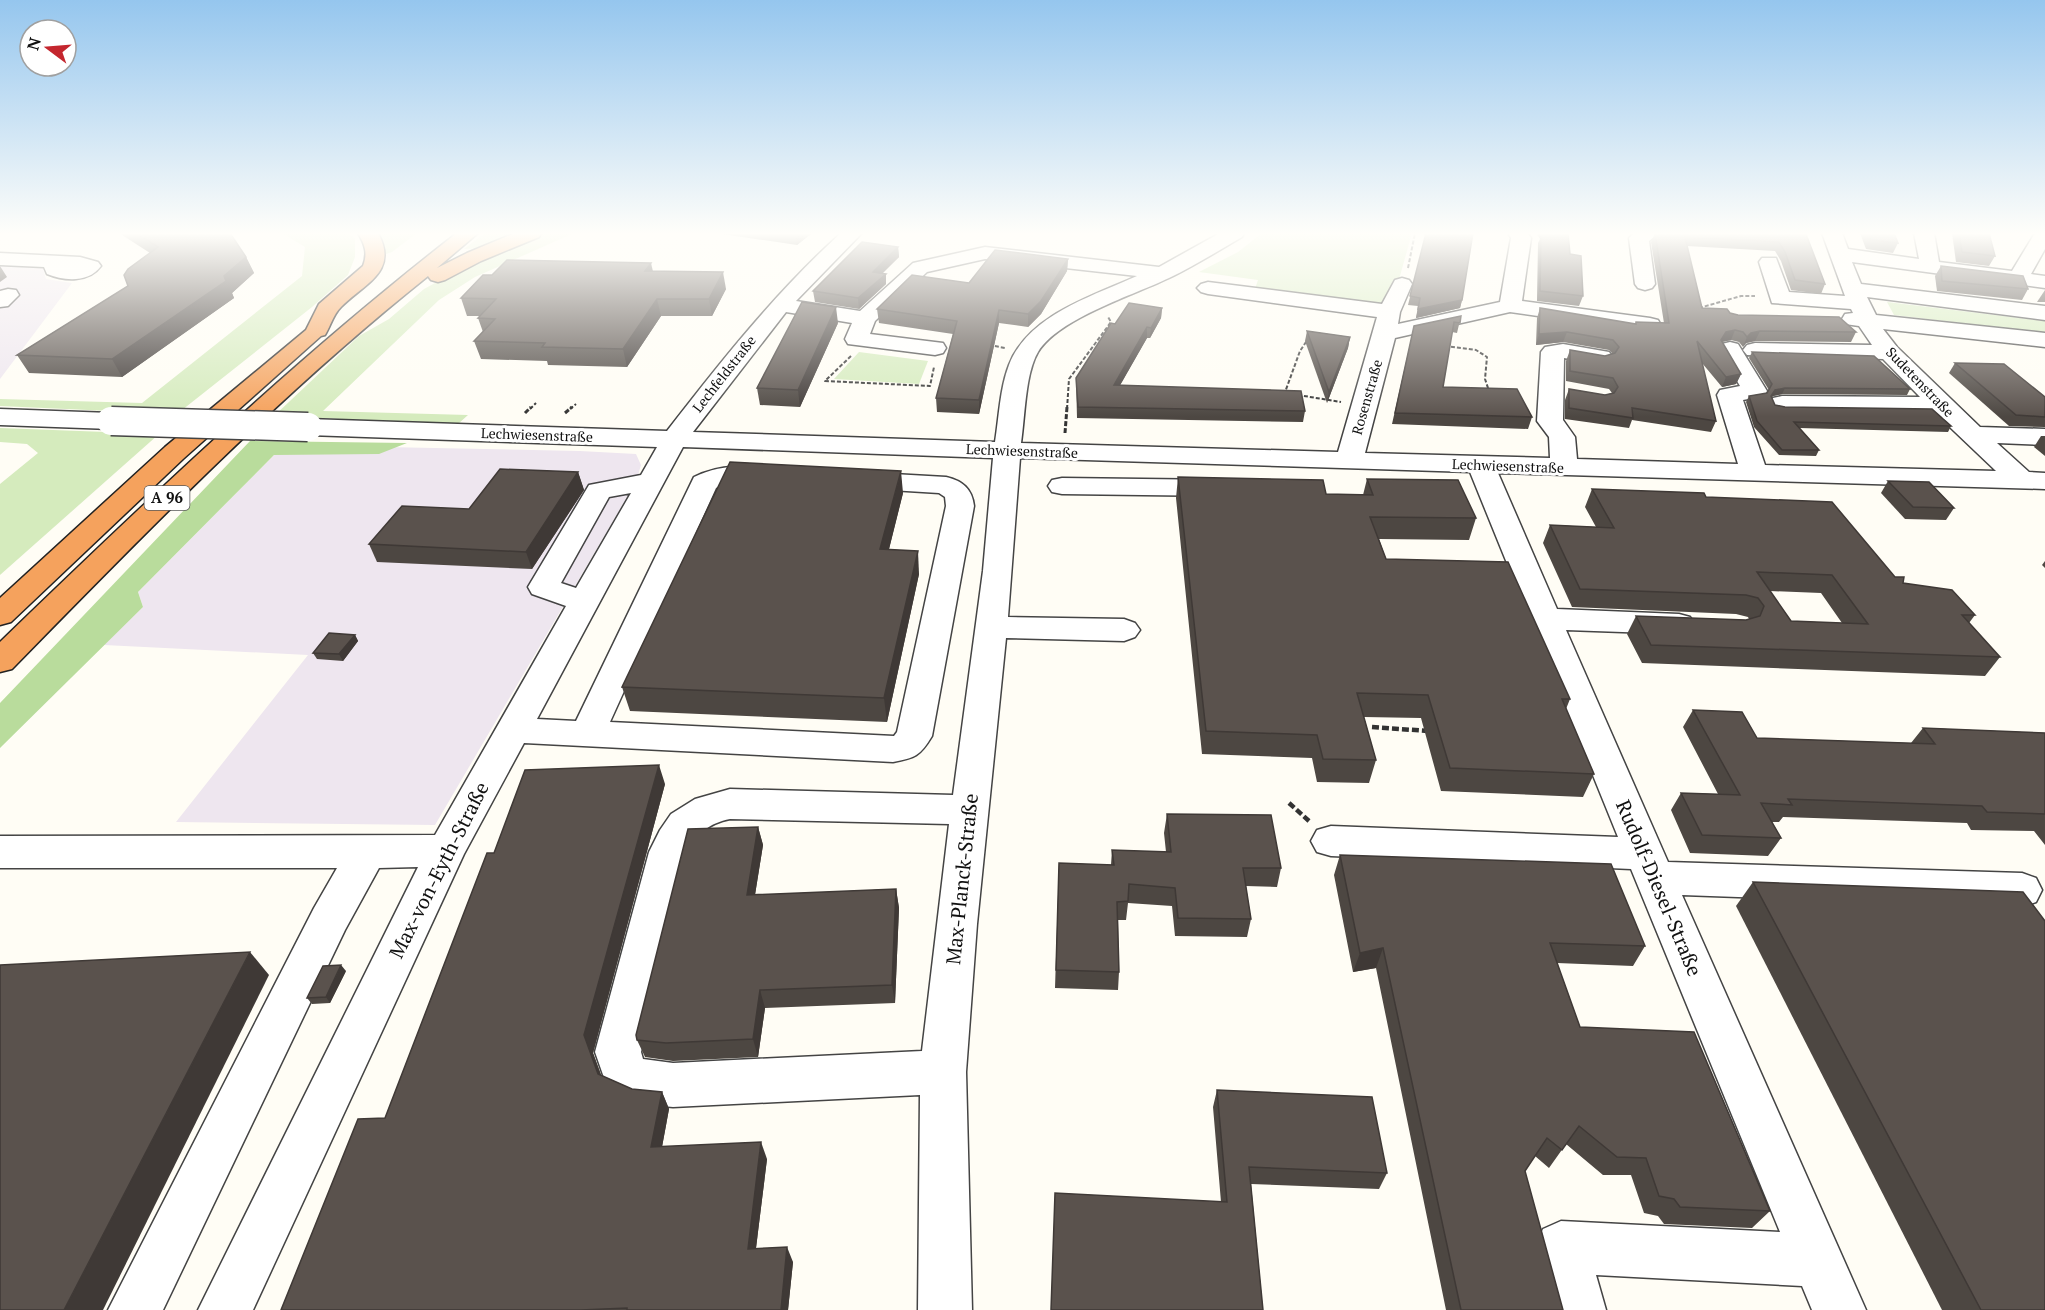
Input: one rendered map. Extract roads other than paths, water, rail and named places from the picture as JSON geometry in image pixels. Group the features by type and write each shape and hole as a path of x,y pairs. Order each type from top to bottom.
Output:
{"highway":[{"path":"344,294 327,309 328,335 377,318 413,294"},
{"name":"A 96","path":"0,661 205,462 328,335 373,294"},
{"name":"A 96","path":"0,615 174,453 384,294"}],"street":[{"name":"Lechfeldstraße","path":"674,440 717,382 790,294"},
{"path":"860,328 893,294"},
{"name":"Max-Planck-Straße","path":"945,1310 943,1072 956,924 998,571 1007,450 1020,367 1027,351 1037,339 1063,319 1112,294"},
{"path":"1239,294 1387,323 1510,306 1650,325"},
{"name":"Rosenstraße","path":"1349,461 1387,323 1398,294"},
{"path":"1510,306 1512,294"},
{"path":"1779,294 1780,298 1860,304 2045,313"},
{"name":"Sudetenstraße","path":"1855,294 1889,352 1973,435 2033,480"},
{"path":"1768,317 1860,304 2045,340"},
{"path":"779,305 860,328 935,356"},
{"path":"1730,349 1755,391 1729,395 1742,473"},
{"path":"1755,350 1889,352"},
{"path":"1564,468 1562,437 1551,421 1561,390 1554,352 1563,351 1601,357"},
{"path":"1715,376 1742,473"},
{"path":"1782,403 1941,405"},
{"name":"Lechwiesenstraße","path":"0,417 1481,465 1564,468 1609,474 1742,473 2033,480"},
{"path":"1973,435 2045,437"},
{"name":"Max-von-Eyth-Straße","path":"225,1310 446,851 674,440"},
{"path":"1062,486 1256,487 1313,460"},
{"name":"Rudolf-Diesel-Straße","path":"1481,465 1503,505 1545,619 1839,1310"},
{"path":"587,734 704,483 720,475 733,474 792,477"},
{"path":"512,730 893,749 905,747 914,736 949,568 960,506 959,494 946,485 828,479"},
{"path":"949,568 998,571"},
{"path":"1545,619 1712,625"},
{"path":"990,627 1124,630"},
{"path":"943,1072 673,1086 641,1082 624,1073 618,1052 673,838 689,818 705,810 730,804 969,810"},
{"path":"1331,841 1649,866 2022,890"},
{"path":"0,852 446,851"},
{"path":"135,1310 329,920 367,852"},
{"path":"1579,1310 1561,1247 1817,1260"}]}
